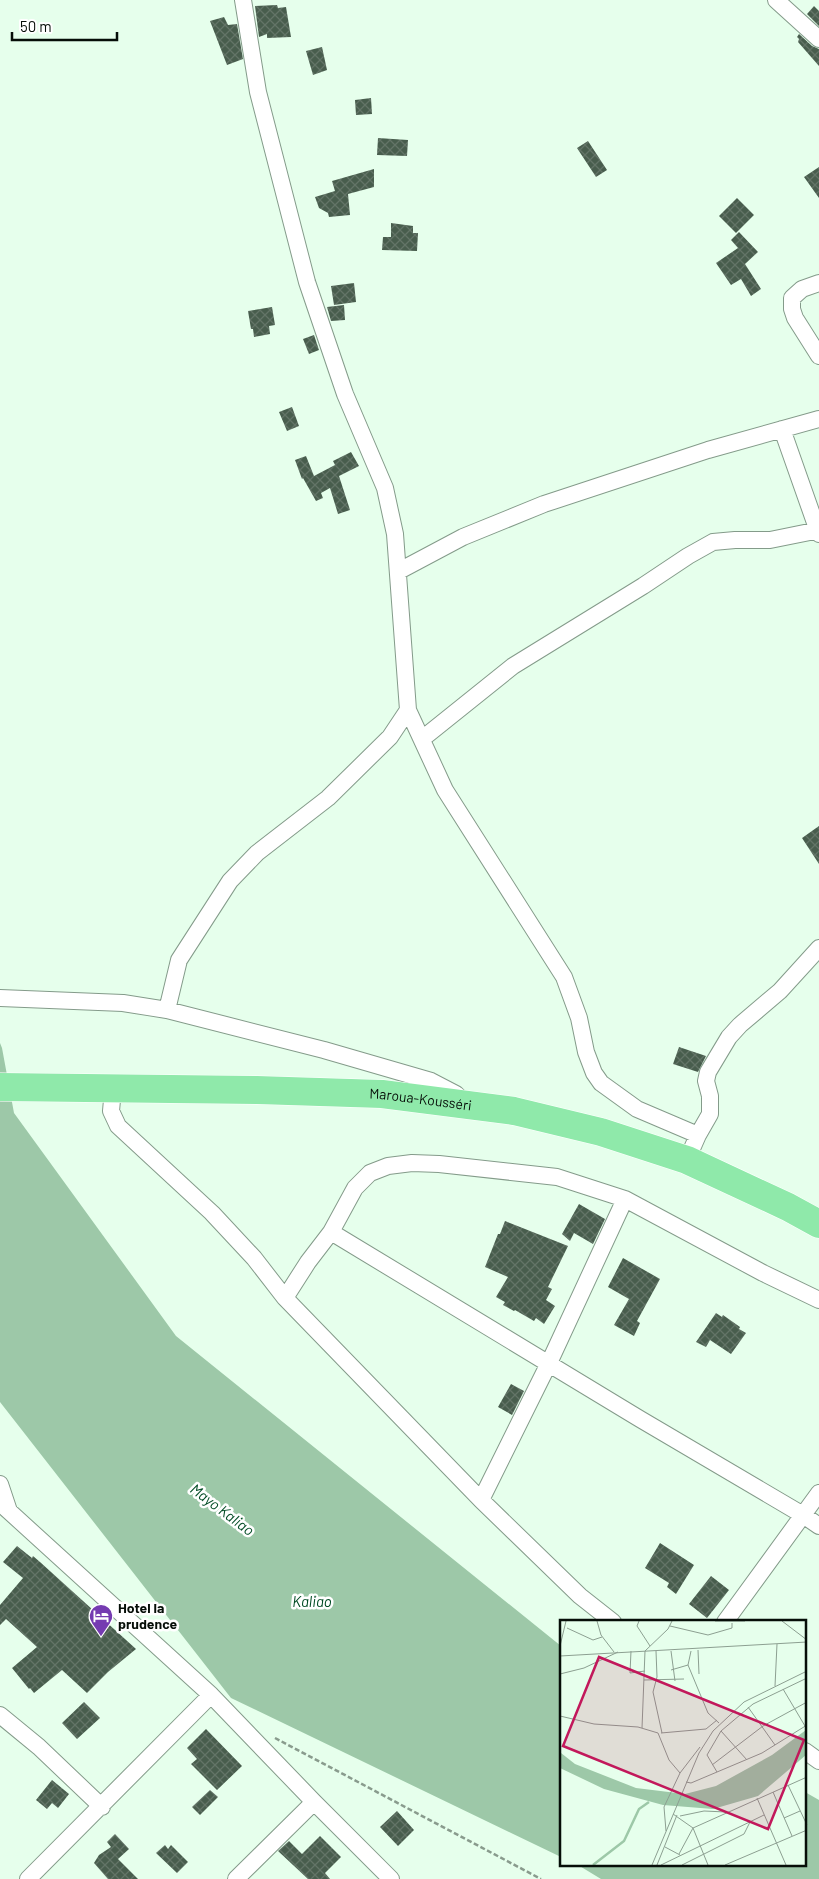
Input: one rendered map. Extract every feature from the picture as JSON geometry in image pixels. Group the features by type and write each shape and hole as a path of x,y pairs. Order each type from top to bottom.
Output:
{"highway":[{"name":"Maroua-Kousséri","path":"0,1087 257,1090 382,1094 514,1111 601,1132 686,1160 788,1207 819,1224"}],"street":[{"path":"243,0 258,92 307,282 345,394 385,488 395,534 399,572 408,710 444,790 564,977 579,1018 586,1052 594,1073 601,1083 637,1109 698,1135"},
{"path":"776,0 819,39"},
{"path":"819,283 802,288 792,298 792,309 819,356"},
{"path":"399,572 463,537 544,504 646,469 819,419"},
{"path":"422,739 513,666 713,542 770,540 819,531 782,429"},
{"path":"167,1010 179,960 230,881 257,853 328,798 390,737 408,710"},
{"path":"686,1160 710,1114 710,1096 706,1081 708,1072 729,1037 780,990 819,948"},
{"path":"0,998 123,1003 167,1010 324,1050 431,1081 456,1094 466,1105"},
{"path":"113,1089 111,1111 118,1126 212,1213 254,1258 285,1298 481,1500 580,1596 610,1620"},
{"path":"285,1298 308,1262 331,1232 355,1188 370,1173 388,1166 412,1163 439,1164 557,1177 625,1199 763,1273 819,1300"},
{"path":"481,1500 549,1363 625,1199"},
{"path":"331,1232 640,1420 819,1526"},
{"path":"0,1484 5,1507 211,1695 391,1879"},
{"path":"726,1620 819,1493"},
{"path":"28,1879 211,1695"},
{"path":"0,1716 39,1747 102,1806"},
{"path":"806,1752 819,1761"},
{"path":"236,1879 314,1802"}],"path":[{"path":"273,1737 541,1879"}],"water":[{"name":"Kaliao","path":"0,1043 14,1113 176,1336 560,1645 560,1857 231,1698 0,1402"},
{"path":"806,1793 819,1800 819,1879 601,1879 580,1866 806,1866"}],"building":[{"path":"277,5 278,8 286,7 291,37 267,38 267,34 259,37 255,6"},
{"path":"814,6 819,11 819,26 807,14"},
{"path":"224,17 228,25 237,24 243,59 227,65 210,21"},
{"path":"799,34 812,46 819,49 819,66 798,42 799,39 797,37"},
{"path":"322,47 327,70 313,75 306,51"},
{"path":"371,98 372,114 356,115 355,100"},
{"path":"378,138 408,140 407,156 377,155"},
{"path":"588,141 607,170 596,177 577,148"},
{"path":"819,167 819,198 804,177"},
{"path":"374,169 374,187 348,194 350,215 329,217 328,213 319,208 315,197 335,191 332,181"},
{"path":"737,198 754,215 736,233 719,216"},
{"path":"391,223 413,226 413,233 418,233 417,251 382,250 383,237 391,237"},
{"path":"739,232 758,252 745,264 761,289 751,296 741,279 731,285 716,263 738,248 731,240"},
{"path":"354,283 356,302 334,305 331,286"},
{"path":"344,305 345,320 331,321 327,307"},
{"path":"272,307 275,325 269,326 270,334 254,337 248,311"},
{"path":"314,335 319,350 309,354 303,339"},
{"path":"292,407 299,426 287,431 279,412"},
{"path":"351,452 359,466 339,476 350,510 338,514 330,488 321,493 323,498 316,501 302,479 295,460 306,456 314,476 335,465 333,461"},
{"path":"819,826 819,864 802,838"},
{"path":"679,1047 706,1056 698,1072 673,1064"},
{"path":"579,1204 605,1219 593,1244 574,1233 570,1241 562,1234"},
{"path":"505,1221 568,1246 548,1287 552,1289 546,1300 555,1306 544,1324 536,1318 534,1321 503,1305 505,1302 496,1297 508,1277 485,1267"},
{"path":"623,1258 660,1279 637,1321 640,1323 634,1336 614,1325 629,1299 608,1287"},
{"path":"716,1313 722,1317 723,1315 746,1333 731,1354 710,1340 706,1347 696,1342"},
{"path":"511,1384 524,1391 512,1415 498,1407"},
{"path":"660,1543 694,1565 676,1594 667,1587 669,1583 645,1568"},
{"path":"17,1546 40,1562 136,1649 108,1672 87,1693 62,1670 34,1693 12,1668 37,1647 6,1619 0,1625 0,1605 23,1578 3,1562"},
{"path":"711,1576 729,1590 707,1618 689,1604"},
{"path":"84,1702 100,1718 77,1739 62,1723"},
{"path":"206,1729 242,1766 217,1790 191,1764 197,1759 187,1748"},
{"path":"52,1780 69,1794 58,1808 52,1803 47,1809 36,1800"},
{"path":"210,1790 218,1797 200,1815 192,1807"},
{"path":"397,1811 414,1830 398,1846 380,1827"},
{"path":"115,1834 129,1849 118,1859 138,1879 108,1879 94,1863 99,1855 111,1847 107,1842"},
{"path":"320,1836 341,1857 325,1873 330,1879 308,1879 278,1851 289,1841 302,1854"},
{"path":"165,1845 168,1849 171,1845 188,1862 177,1873 156,1853"}],"place":[{"name":"Hotel la prudence","path":"101,1637"}],"water label":[{"name":"Mayo Kaliao","path":"222,1510"}]}
